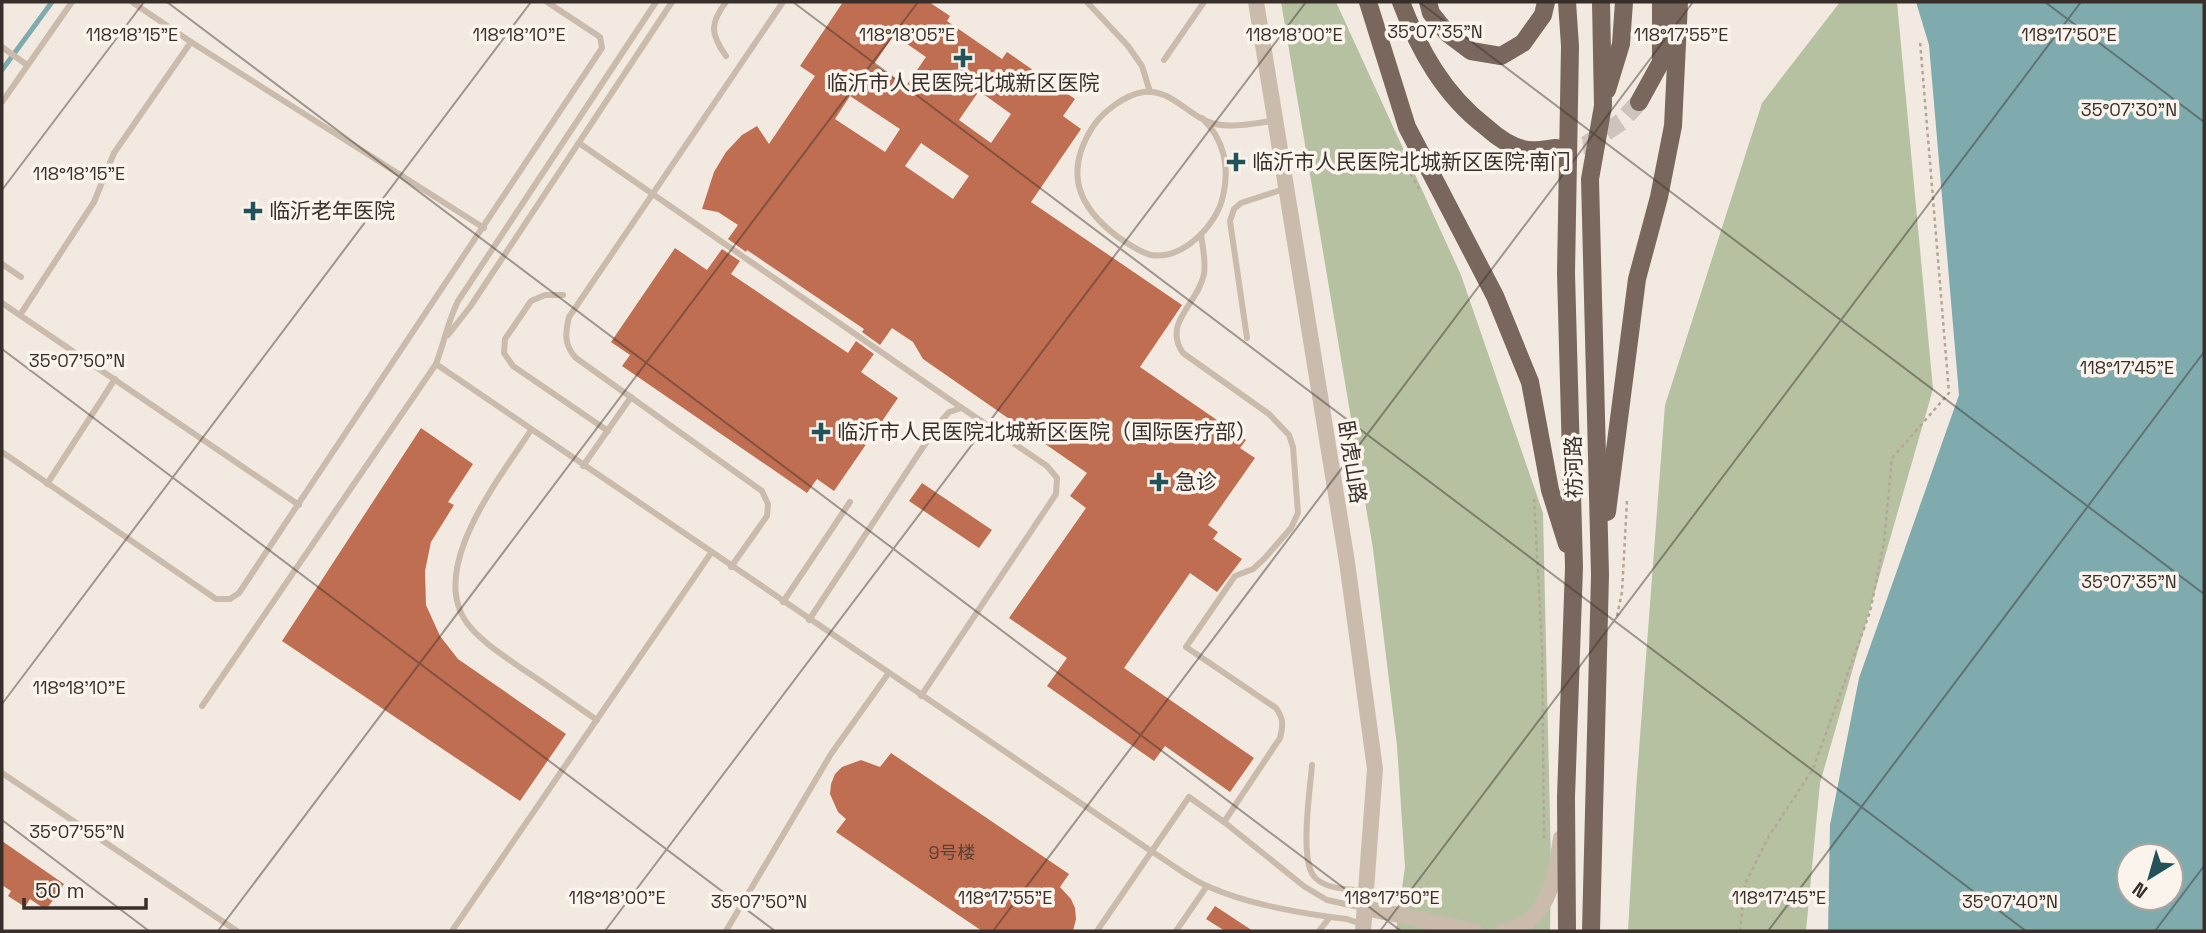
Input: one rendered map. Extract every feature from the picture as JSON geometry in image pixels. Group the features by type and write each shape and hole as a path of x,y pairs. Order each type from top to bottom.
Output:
{"main road":[{"path":"1368,2 1407,128 1495,296 1530,382 1550,490 1574,567"},
{"path":"1401,2 1413,34 1442,83 1469,114 1498,138 1524,150 1556,148"},
{"path":"1428,2 1431,13 1447,33 1471,51 1501,56 1523,43 1543,15 1546,2"},
{"name":"祊河路","path":"1567,2 1570,46 1566,273 1574,567 1566,797 1567,931"},
{"name":"祊河路","path":"1591,931 1600,575 1590,179 1603,106 1601,2"},
{"path":"1603,106 1621,44 1624,2"},
{"path":"1639,102 1661,62 1661,2"},
{"path":"1600,575 1637,279 1659,197 1673,126 1679,2"}],"street":[{"name":"卧虎山路","path":"1256,2 1347,562 1375,769 1363,928"},
{"path":"1503,931 1511,930 1536,915 1544,906 1556,874 1566,797"},
{"path":"1365,908 1475,931"}],"lane":[{"path":"2,102 72,2"},
{"path":"132,2 484,228"},
{"path":"2,452 216,599 230,598 239,593 602,48 600,37 547,2"},
{"path":"202,706 436,364 458,301 656,2"},
{"path":"447,336 470,307 672,2"},
{"path":"726,2 713,26 715,41 726,56"},
{"path":"732,567 766,516 768,504 762,491 576,358 568,349 565,335 569,317 783,2"},
{"path":"1087,2 1128,46 1142,66 1150,92"},
{"path":"1164,60 1204,2"},
{"path":"20,315 93,202 114,153 191,42"},
{"path":"2,47 27,65"},
{"path":"1202,118 1219,139 1225,159 1226,186 1221,208 1212,225 1188,245 1163,255 1150,255 1133,247 1099,223 1082,199 1077,183 1078,156 1096,122 1127,96 1150,92 1168,96 1213,123 1225,125 1275,121"},
{"path":"579,143 1048,466 1057,478 1056,494 921,696"},
{"path":"1248,338 1230,221 1234,209 1241,203 1286,189"},
{"path":"1201,235 1204,273 1198,290 1179,321 1175,333 1176,344 1183,353 1269,414 1289,435 1293,447 1298,513 1291,528 1264,559 1253,569 1235,576 1186,647 1276,708 1282,717 1280,738 1224,822"},
{"path":"2,264 20,277"},
{"path":"563,295 545,295 531,301 505,339 504,353 513,366 608,431"},
{"path":"2,303 299,505"},
{"path":"436,364 783,603 1150,851 1207,886 1270,906 1347,919 1363,928"},
{"path":"47,484 115,379"},
{"path":"583,466 631,397"},
{"path":"809,620 937,426 949,412 962,408"},
{"path":"531,430 474,520 463,544 454,578 459,605 469,626 494,649 597,720"},
{"path":"783,603 850,502"},
{"path":"452,931 711,553"},
{"path":"726,931 831,754 888,674"},
{"path":"1312,765 1306,858 1313,877 1330,887 1366,890"},
{"path":"2,773 237,931"},
{"path":"1097,931 1189,797 1305,887 1327,900 1365,908"},
{"path":"1176,931 1207,886"},
{"path":"1319,931 1330,917"}],"path":[{"path":"1740,931 1745,884 1769,836 1813,769 1870,612 1884,542 1892,458 1949,393 1920,41"},
{"path":"1400,151 1404,164 1425,200"},
{"path":"1534,494 1542,646 1544,851"}],"green space":[{"path":"1281,2 1336,2 1461,275 1543,513 1551,863 1550,931 1396,931 1405,867 1397,746 1373,549"},
{"path":"1840,2 1897,2 1933,389 1820,783 1806,931 1628,931 1665,405 1762,103"}],"water":[{"path":"1916,2 2204,2 2204,931 1828,931 1830,825 1859,678 1959,395 1929,45"}],"building":[{"path":"843,2 929,2 950,16 947,21 1002,59 1007,52 1075,99 1063,116 1081,129 1031,202 1182,305 1140,367 1246,440 1240,448 1255,458 1208,525 1218,532 1213,539 1242,559 1217,592 1190,573 1124,668 1254,758 1230,792 1165,746 1154,761 1047,686 1067,658 1009,618 1086,508 1070,496 1087,473 923,359 913,342 892,328 880,345 862,332 864,329 728,239 738,225 718,212 702,209 714,172 726,152 742,135 757,126 769,144 815,76 800,66","holes":["894,35 926,57 906,86 874,64","979,91 1011,114 991,143 959,120","850,96 900,129 885,152 835,119","921,143 969,176 953,199 905,166"]},
{"path":"675,248 707,270 722,249 740,261 731,274 848,353 856,341 874,354 861,372 898,398 834,491 817,479 807,493 622,366 630,355 611,342"},
{"path":"421,428 473,464 448,502 454,505 431,542 425,571 426,605 440,636 458,659 566,734 520,801 282,641"},
{"path":"922,483 992,530 979,548 909,501"},
{"path":"891,753 1069,874 1060,887 1075,908 1073,931 982,931 836,832 846,819 838,812 830,794 835,774 842,767 861,760 880,767"},
{"path":"2,841 64,884 46,910 30,899 25,907 8,896 11,891 2,885"},
{"path":"1215,906 1253,931 1225,931 1206,919"}],"waterway":[{"path":"2,70 52,2"}],"tunnel":[{"path":"1556,148 1586,145 1621,122 1639,102"}],"place":[{"name":"临沂市人民医院北城新区医院","path":"963,58"},
{"name":"临沂市人民医院北城新区医院·南门","path":"1236,162"},
{"name":"临沂老年医院","path":"253,211"},
{"name":"临沂市人民医院北城新区医院（国际医疗部）","path":"821,432"},
{"name":"急诊","path":"1159,482"}]}
